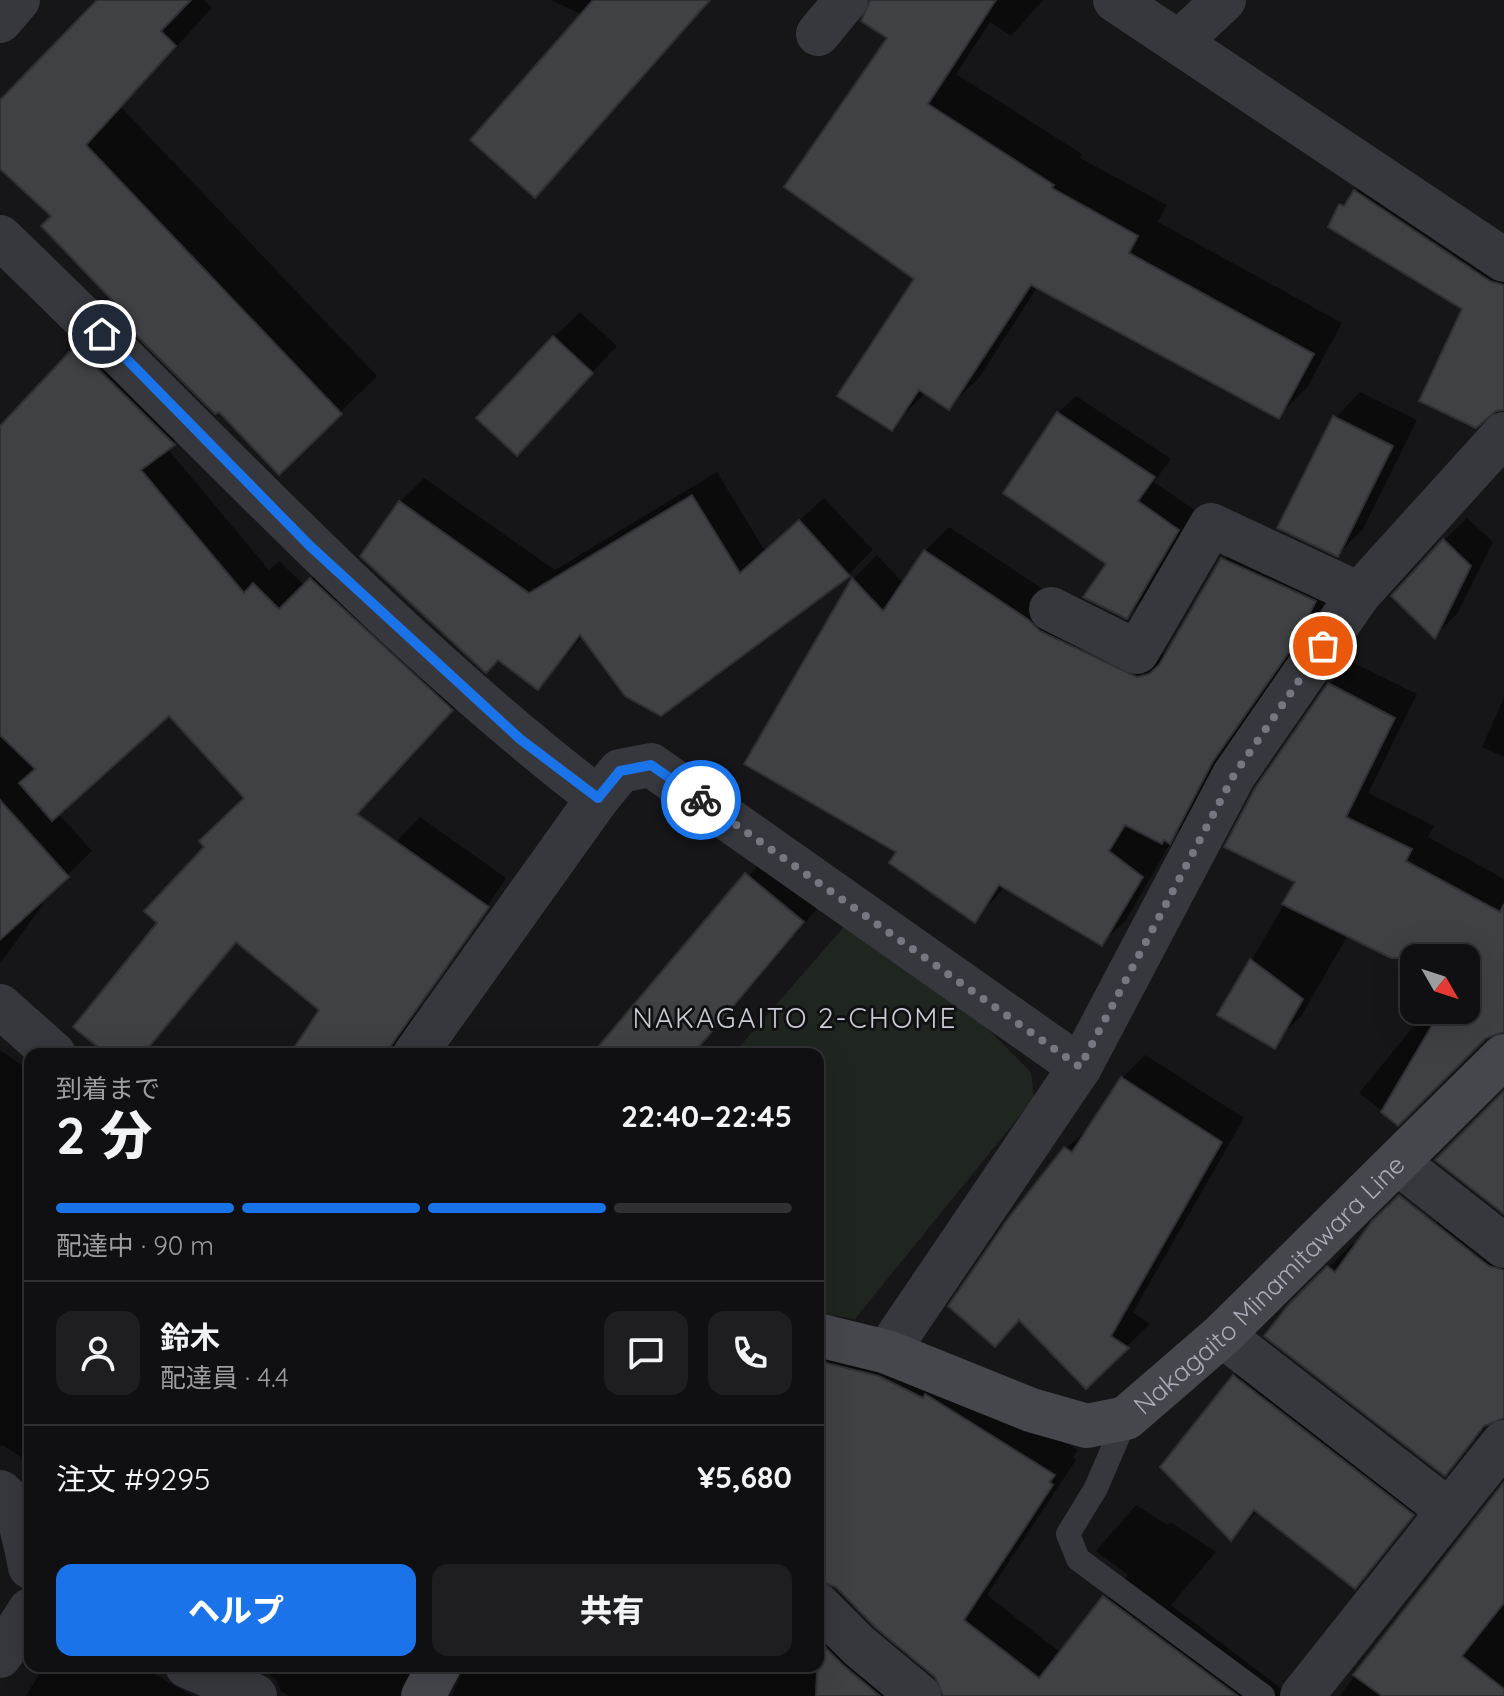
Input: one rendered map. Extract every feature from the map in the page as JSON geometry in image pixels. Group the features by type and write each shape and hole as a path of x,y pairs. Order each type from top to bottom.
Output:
{"main road":[{"name":"Nakagaito Minamitawara Line","path":"824,1336 887,1352 1031,1410 1087,1426 1126,1418 1222,1335 1504,1056"},
{"path":"423,1696 436,1672"}],"street":[{"path":"0,21 18,0"},
{"path":"818,34 846,0"},
{"path":"1115,0 1504,260"},
{"path":"1179,42 1224,0"},
{"path":"0,237 142,373 310,546 520,739 598,798"},
{"path":"887,1352 1080,1067 1234,775 1359,594 1504,434"},
{"path":"1051,609 1137,652 1211,525 1359,594"},
{"path":"419,1048 620,771 651,765 1080,1067"},
{"path":"0,1006 47,1048"},
{"path":"1397,1162 1504,1246"},
{"path":"1222,1335 1449,1511"},
{"path":"1302,1696 1504,1442"},
{"path":"0,1492 9,1499 24,1538"},
{"path":"824,1611 859,1646 919,1696"},
{"path":"0,1656 24,1619"},
{"path":"201,1672 255,1696"}],"lane":[{"path":"1126,1418 1096,1488 1068,1534 1078,1559 1263,1696"}],"shaded area":[{"path":"863,905 1031,1072 1034,1098 855,1319 824,1314 824,1048 738,1048"}],"building":[{"path":"97,0 191,0 161,31 176,46 86,145 342,414 279,475 219,412 215,414 110,309 115,303 41,226 51,216 0,169 0,100"},
{"path":"593,0 710,0 535,198 470,140"},
{"path":"870,0 996,0 928,104 1054,185 1052,188 1138,236 1129,253 1314,354 1279,419 1031,285 949,410 919,390 892,431 837,396 914,279 784,187 887,38 861,21"},
{"path":"1354,190 1490,281 1504,285 1504,410 1496,411 1476,428 1419,401 1462,309 1328,227 1339,204 1344,206"},
{"path":"553,336 593,373 517,456 476,418"},
{"path":"75,346 175,445 141,470 244,593 253,583 279,609 310,578 453,710 357,814 489,907 389,1048 294,1048 319,1010 236,942 148,1048 99,1048 73,1027 157,923 144,911 204,847 199,841 244,798 169,716 52,821 19,783 35,769 0,735 0,426"},
{"path":"1057,412 1155,477 1138,501 1179,530 1127,619 1083,597 1106,564 1003,493"},
{"path":"1333,416 1393,446 1338,557 1277,528"},
{"path":"692,495 740,573 799,520 850,576 661,716 625,696 580,635 538,690 498,660 486,673 360,556 399,501 529,593"},
{"path":"1443,539 1471,566 1435,639 1391,596"},
{"path":"924,550 1029,620 1040,631 1137,677 1149,674 1159,665 1221,558 1316,601 1296,642 1212,763 1170,844 1164,840 1162,844 1125,825 1109,851 1143,877 1102,946 999,885 975,923 889,863 896,852 744,764 852,578 883,611"},
{"path":"1328,683 1395,718 1346,817 1412,849 1406,861 1500,912 1504,904 1504,1032 1486,1038 1398,1126 1381,1112 1433,1024 1480,1024 1480,944 1400,944 1400,958 1391,958 1282,904 1295,882 1224,847 1255,788"},
{"path":"0,800 69,877 0,940"},
{"path":"745,873 804,922 698,1048 597,1048"},
{"path":"1250,959 1303,999 1275,1049 1217,1015"},
{"path":"1121,1077 1222,1142 1111,1336 1129,1348 1086,1389 1019,1320 995,1347 948,1306 1007,1220 1064,1147 1072,1152"},
{"path":"1504,1091 1504,1214 1435,1160"},
{"path":"1399,1195 1489,1266 1504,1270 1504,1418 1484,1426 1445,1476 1264,1336 1289,1304 1327,1266 1335,1272 1372,1221"},
{"path":"824,1362 879,1376 923,1398 925,1394 1055,1475 1050,1482 1053,1485 964,1620 1039,1678 1103,1596 1238,1696 943,1696 935,1677 876,1628 836,1587 824,1583"},
{"path":"1233,1375 1414,1515 1355,1589 1254,1510 1231,1541 1160,1467"},
{"path":"1504,1482 1504,1603 1462,1656 1504,1689 1504,1696 1382,1696 1353,1675"},
{"path":"824,1646 880,1696 816,1696 817,1672 824,1672"}],"way so far":[{"path":"701,800 1080,1067 1234,775 1323,646"}],"district":[{"name":"NAKAGAITO 2-CHOME","path":"795,1017"}],"route":[{"path":"102,334 310,546 520,739 598,798 620,771 651,765 701,800"}]}
